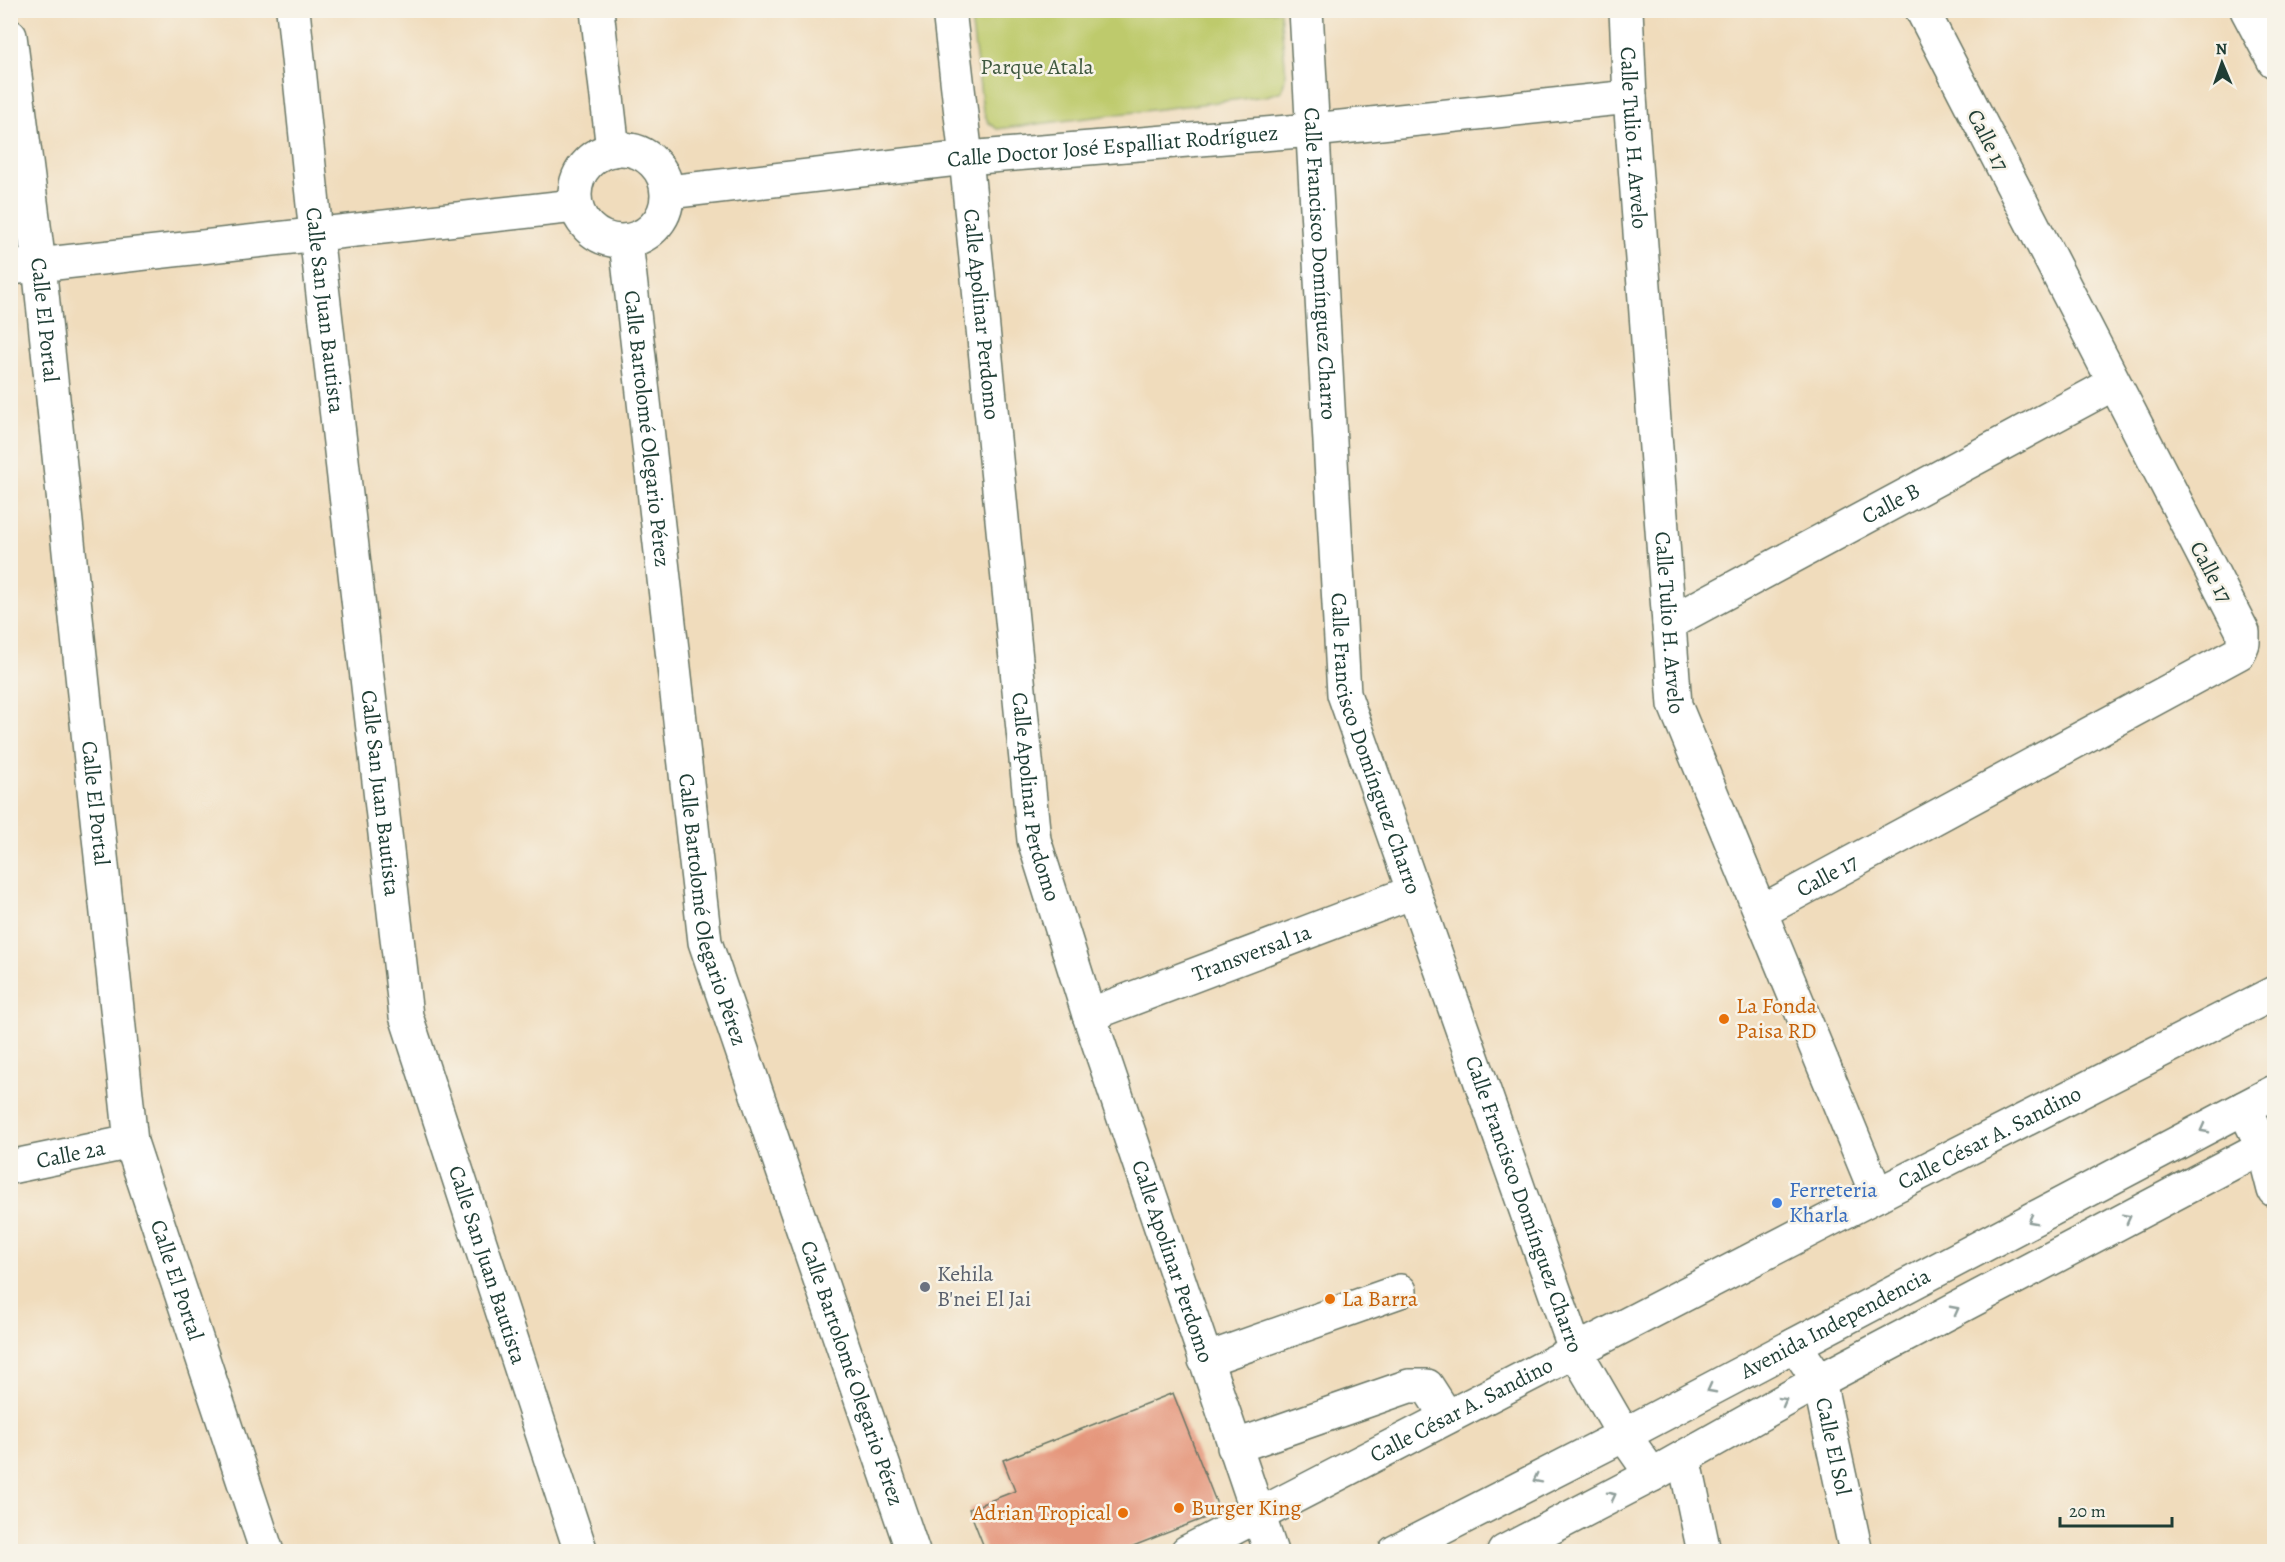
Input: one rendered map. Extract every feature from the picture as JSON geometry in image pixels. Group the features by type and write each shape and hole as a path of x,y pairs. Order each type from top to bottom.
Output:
{"street":[{"name":"Calle San Juan Bautista","path":"293,10 316,234 406,1016 581,1551"},
{"path":"597,10 612,150"},
{"name":"Calle Apolinar Perdomo","path":"949,10 966,158 1034,840 1089,1015 1271,1551"},
{"name":"Calle Francisco Domínguez Charro","path":"1306,10 1344,694 1576,1352 1624,1435 1652,1475"},
{"name":"Calle Tulio H. Arvelo","path":"1626,10 1630,97 1675,705 1762,911 1877,1195"},
{"name":"Calle 17","path":"1762,911 2239,653 2243,643 2243,632 1922,10"},
{"path":"2247,10 2274,61"},
{"name":"Calle El Portal","path":"10,36 25,267 131,1142 267,1551"},
{"name":"Calle Doctor José Espalliat Rodríguez","path":"668,192 966,158 1313,130 1630,97"},
{"path":"612,150 635,151 645,155 660,171 668,192 665,210 657,225 648,234 626,242 604,239 593,234 585,226 575,206 576,181 582,170 601,153 612,150"},
{"path":"25,267 575,206"},
{"name":"Calle Bartolomé Olegario Pérez","path":"626,242 705,942 913,1551"},
{"name":"Calle B","path":"1669,623 2113,384"},
{"name":"Transversal 1a","path":"1089,1015 1413,892"},
{"name":"Calle César A. Sandino","path":"1187,1551 2274,993"},
{"name":"Avenida Independencia","path":"1395,1551 1624,1435 2274,1092"},
{"path":"2244,1108 2269,1144 2274,1190"},
{"name":"Calle 2a","path":"10,1167 131,1142"},
{"name":"Avenida Independencia","path":"1504,1551 1652,1475 1819,1381 2269,1144"},
{"path":"1205,1360 1400,1291"},
{"name":"Calle El Sol","path":"1795,1345 1819,1381 1856,1551"},
{"path":"1234,1447 1409,1386 1427,1386 1447,1417"},
{"path":"1684,1457 1704,1551"}],"green space":[{"name":"Parque Atala","path":"970,11 1280,11 1286,74 1282,91 1266,96 997,129 988,122 983,110"}],"building":[{"path":"1173,1393 1220,1512 1118,1552 986,1552 969,1509 1015,1491 1003,1460"}],"place":[{"name":"La Fonda Paisa RD","path":"1724,1019"},
{"name":"Ferreteria Kharla","path":"1777,1203"},
{"name":"Kehila B'nei El Jai","path":"925,1287"},
{"name":"La Barra","path":"1330,1299"},
{"name":"Burger King","path":"1179,1508"},
{"name":"Adrian Tropical","path":"1123,1513"}]}
